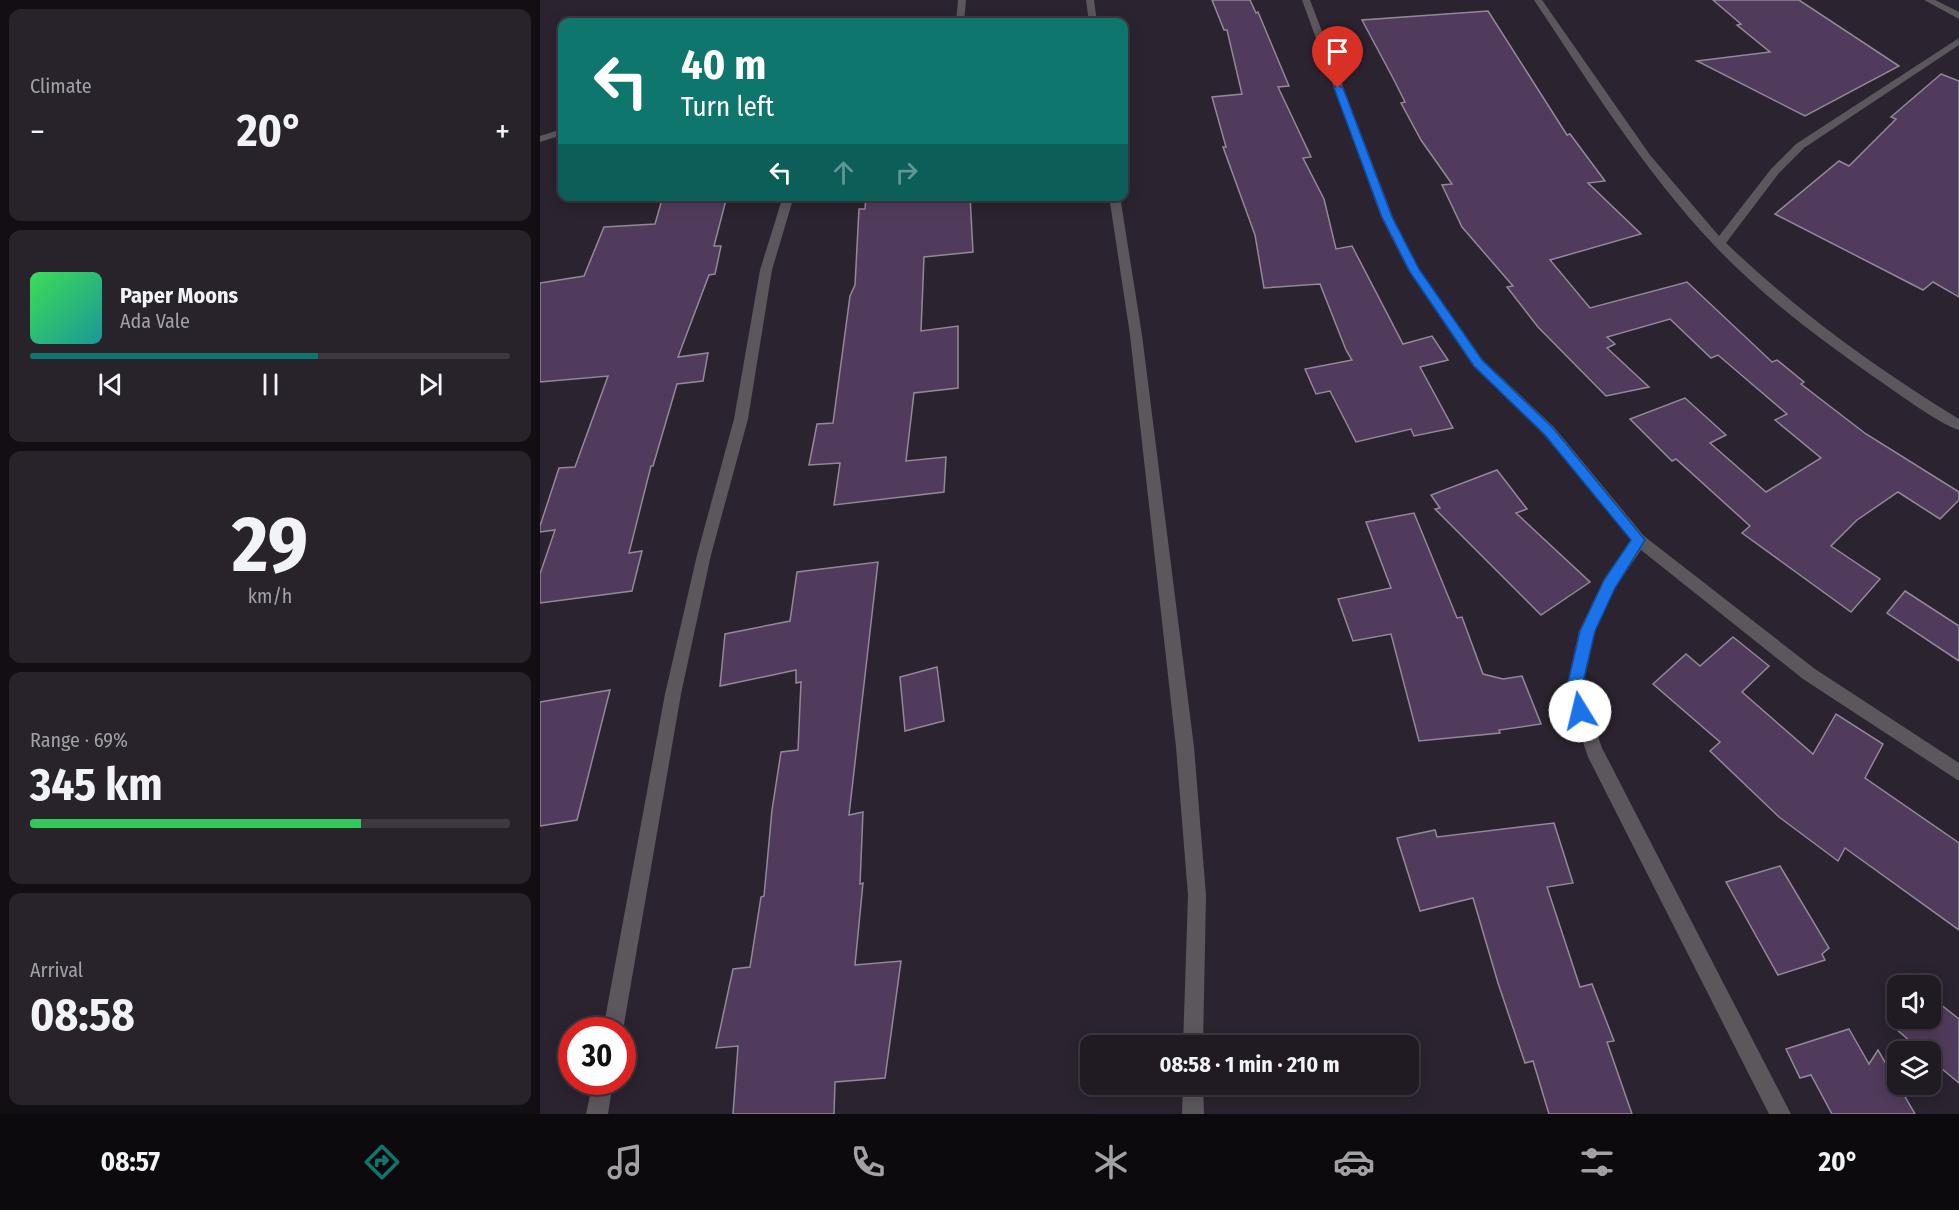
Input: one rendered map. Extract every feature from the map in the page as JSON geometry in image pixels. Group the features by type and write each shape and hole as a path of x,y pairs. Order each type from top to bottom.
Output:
{"street":[{"path":"960,18 962,0"},
{"path":"1090,0 1092,18"},
{"path":"1306,0 1383,207 1414,270 1478,363 1549,431 1639,540 1809,674 1959,773"},
{"path":"1538,0 1652,163 1719,244 1783,304 1914,398 1959,425"},
{"path":"1928,0 1959,16"},
{"path":"1719,244 1775,171 1800,146 1959,41"},
{"path":"540,139 558,133"},
{"path":"615,1017 676,682 704,555 741,420 766,270 787,201"},
{"path":"1115,201 1136,335 1185,747 1197,895 1192,1035"},
{"path":"1639,540 1609,584 1587,631 1574,691 1593,751 1780,1114"},
{"path":"597,1114 601,1095"},
{"path":"1193,1095 1193,1114"}],"building":[{"path":"1212,0 1250,0 1256,13 1258,12 1289,86 1278,87 1311,157 1303,158 1324,199 1336,249 1352,246 1403,344 1432,336 1448,360 1420,367 1453,428 1414,436 1411,429 1356,442 1330,391 1316,394 1305,369 1352,360 1320,284 1264,288 1255,235 1223,147 1226,147 1212,97 1242,94 1227,30 1224,30"},
{"path":"1713,0 1799,0 1899,66 1805,116 1697,61 1770,52 1737,25 1741,24"},
{"path":"1488,11 1567,135 1570,134 1605,181 1588,183 1641,234 1550,260 1590,308 1687,282 1772,362 1777,360 1804,382 1801,384 1866,434 1959,492 1959,500 1940,519 1898,492 1857,520 1831,546 1880,579 1851,612 1742,533 1750,526 1676,459 1672,461 1630,419 1685,398 1726,435 1710,443 1766,492 1821,458 1775,420 1787,414 1718,355 1711,358 1670,319 1607,337 1615,344 1607,348 1649,387 1606,396 1538,327 1507,287 1513,286 1462,227 1442,185 1452,184 1421,140 1401,103 1405,102 1362,20"},
{"path":"1941,74 1959,81 1959,297 1933,282 1923,290 1775,214 1839,161 1849,166 1896,119 1891,117"},
{"path":"662,201 726,201 714,246 721,246 715,274 709,275 678,357 708,353 703,381 677,384 653,466 651,466 629,553 642,551 632,591 540,603 540,574 555,530 540,532 540,526 559,468 575,467 608,376 540,382 540,283 584,276 604,227 655,224"},
{"path":"866,201 970,201 973,252 924,257 921,331 958,326 958,388 914,393 906,461 946,457 944,492 834,505 840,463 809,465 817,424 833,423 850,296 855,285 859,209 865,209"},
{"path":"1497,470 1527,509 1516,513 1590,582 1541,615 1435,509 1440,508 1431,495"},
{"path":"1414,513 1457,618 1462,617 1483,674 1503,679 1522,676 1541,724 1499,730 1500,733 1419,741 1391,634 1353,641 1338,599 1391,588 1366,522"},
{"path":"878,562 849,815 863,812 860,884 863,883 855,965 901,961 885,1078 835,1082 834,1114 733,1114 738,1046 716,1048 733,969 750,967 761,897 764,896 772,810 781,752 798,750 801,682 796,683 796,670 720,686 725,634 790,621 797,572"},
{"path":"1905,591 1959,626 1959,661 1887,613"},
{"path":"1733,637 1769,666 1742,692 1813,754 1836,714 1883,744 1865,778 1959,843 1959,930 1845,848 1838,861 1779,817 1710,751 1720,742 1653,684 1686,654 1700,666"},
{"path":"937,667 944,721 905,731 900,677"},
{"path":"610,690 577,820 540,826 540,702"},
{"path":"1554,823 1573,883 1547,887 1580,987 1592,984 1614,1041 1607,1042 1632,1114 1549,1114 1533,1061 1525,1063 1473,898 1420,911 1397,838 1435,830 1437,837"},
{"path":"1780,866 1829,948 1822,954 1825,960 1778,975 1726,882"},
{"path":"1941,1005 1959,1019 1959,1083 1941,1068 1941,1041 1910,1041 1896,1029 1941,1029"},
{"path":"1849,1029 1869,1064 1878,1050 1887,1066 1887,1095 1904,1095 1915,1114 1832,1114 1811,1075 1800,1078 1786,1049"}],"route":[{"path":"1338,88 1387,217 1414,270 1478,363 1549,431 1639,540 1609,584 1587,631 1574,691 1580,711"}]}
